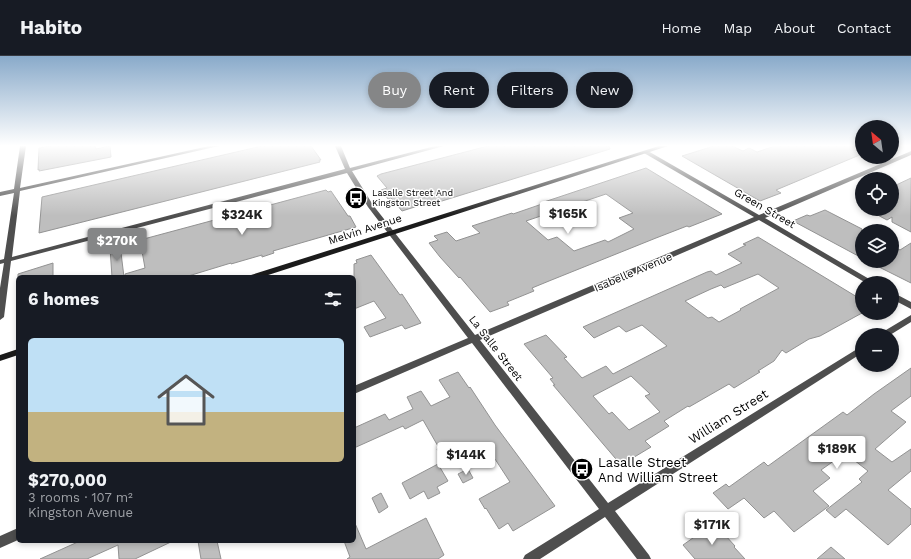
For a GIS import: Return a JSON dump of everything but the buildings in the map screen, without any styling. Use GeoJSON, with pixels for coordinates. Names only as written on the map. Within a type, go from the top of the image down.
{"type":"FeatureCollection","features":[{"type":"Feature","properties":{"kind":"street"},"geometry":{"type":"LineString","coordinates":[[0,317],[20,169]]}},
{"type":"Feature","properties":{"kind":"street"},"geometry":{"type":"LineString","coordinates":[[0,194],[112,169]]}},
{"type":"Feature","properties":{"kind":"street","name":"Melvin Avenue"},"geometry":{"type":"LineString","coordinates":[[260,275],[592,169]]}},
{"type":"Feature","properties":{"kind":"street","name":"Green Street"},"geometry":{"type":"LineString","coordinates":[[676,169],[860,276]]}},
{"type":"Feature","properties":{"kind":"street","name":"Isabelle Avenue"},"geometry":{"type":"LineString","coordinates":[[356,389],[873,169]]}},
{"type":"Feature","properties":{"kind":"street"},"geometry":{"type":"LineString","coordinates":[[0,262],[348,170]]}},
{"type":"Feature","properties":{"kind":"street","name":"La Salle Street"},"geometry":{"type":"LineString","coordinates":[[348,170],[370,206],[391,234],[645,559]]}},
{"type":"Feature","properties":{"kind":"street"},"geometry":{"type":"LineString","coordinates":[[899,299],[911,306]]}},
{"type":"Feature","properties":{"kind":"street"},"geometry":{"type":"LineString","coordinates":[[895,328],[911,318]]}},
{"type":"Feature","properties":{"kind":"street"},"geometry":{"type":"LineString","coordinates":[[0,358],[16,353]]}},
{"type":"Feature","properties":{"kind":"street","name":"William Street"},"geometry":{"type":"LineString","coordinates":[[528,559],[855,353]]}},
{"type":"Feature","properties":{"kind":"street"},"geometry":{"type":"LineString","coordinates":[[0,542],[16,535]]}},
{"type":"Feature","properties":{"kind":"place","name":"Lasalle Street And Kingston Street"},"geometry":{"type":"Point","coordinates":[356,198]}},
{"type":"Feature","properties":{"kind":"place","name":"Lasalle Street And William Street"},"geometry":{"type":"Point","coordinates":[582,469]}}]}
